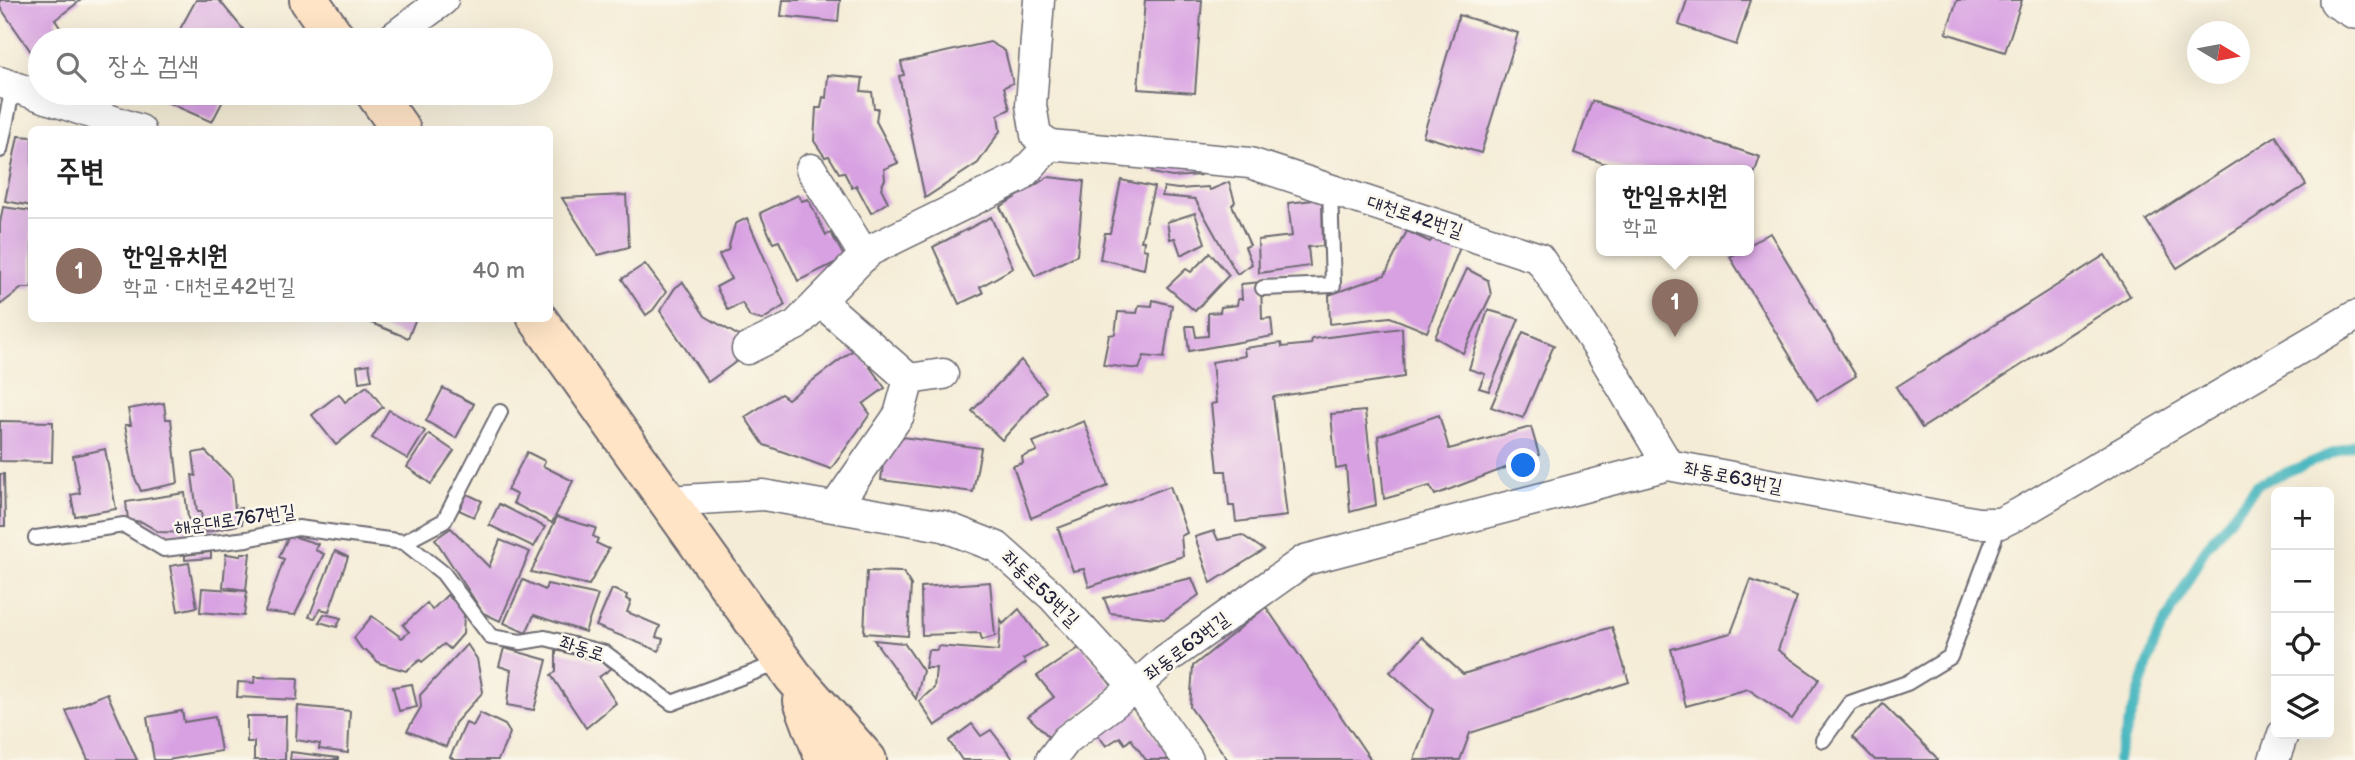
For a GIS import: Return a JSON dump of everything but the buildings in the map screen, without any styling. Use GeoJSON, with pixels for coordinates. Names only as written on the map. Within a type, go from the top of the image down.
{"type":"FeatureCollection","features":[{"type":"Feature","properties":{"kind":"main road"},"geometry":{"type":"LineString","coordinates":[[309,0],[329,28]]}},
{"type":"Feature","properties":{"kind":"main road"},"geometry":{"type":"LineString","coordinates":[[383,105],[398,126]]}},
{"type":"Feature","properties":{"kind":"main road"},"geometry":{"type":"LineString","coordinates":[[540,322],[788,669],[867,760]]}},
{"type":"Feature","properties":{"kind":"main road"},"geometry":{"type":"LineString","coordinates":[[788,669],[825,760]]}},
{"type":"Feature","properties":{"kind":"street"},"geometry":{"type":"LineString","coordinates":[[406,28],[443,0]]}},
{"type":"Feature","properties":{"kind":"street"},"geometry":{"type":"LineString","coordinates":[[747,349],[796,325],[869,251],[1020,177],[1050,145],[1035,135],[1031,105],[1039,0]]}},
{"type":"Feature","properties":{"kind":"street"},"geometry":{"type":"LineString","coordinates":[[2338,0],[2355,10]]}},
{"type":"Feature","properties":{"kind":"street"},"geometry":{"type":"LineString","coordinates":[[7,84],[28,91]]}},
{"type":"Feature","properties":{"kind":"street"},"geometry":{"type":"LineString","coordinates":[[68,105],[128,126]]}},
{"type":"Feature","properties":{"kind":"street","name":"대천로42번길"},"geometry":{"type":"LineString","coordinates":[[1050,145],[1250,163],[1539,258],[1603,355],[1668,466]]}},
{"type":"Feature","properties":{"kind":"street"},"geometry":{"type":"LineString","coordinates":[[811,169],[865,256]]}},
{"type":"Feature","properties":{"kind":"street"},"geometry":{"type":"LineString","coordinates":[[820,301],[909,379],[943,374]]}},
{"type":"Feature","properties":{"kind":"street"},"geometry":{"type":"LineString","coordinates":[[2000,523],[2355,316]]}},
{"type":"Feature","properties":{"kind":"street"},"geometry":{"type":"LineString","coordinates":[[835,508],[900,415],[909,379]]}},
{"type":"Feature","properties":{"kind":"street","name":"좌동로63번길"},"geometry":{"type":"LineString","coordinates":[[1051,760],[1066,740],[1135,687],[1165,660],[1305,560],[1668,466],[1978,523],[2000,523]]}},
{"type":"Feature","properties":{"kind":"street","name":"좌동로53번길"},"geometry":{"type":"LineString","coordinates":[[668,501],[763,495],[943,526],[997,547],[1052,596],[1135,687],[1188,760]]}},
{"type":"Feature","properties":{"kind":"street"},"geometry":{"type":"LineString","coordinates":[[2274,760],[2281,739]]}},
{"type":"Feature","properties":{"kind":"lane"},"geometry":{"type":"LineString","coordinates":[[0,150],[7,84]]}},
{"type":"Feature","properties":{"kind":"lane"},"geometry":{"type":"LineString","coordinates":[[1263,288],[1333,285],[1330,188]]}},
{"type":"Feature","properties":{"kind":"lane"},"geometry":{"type":"LineString","coordinates":[[404,542],[444,522],[500,412]]}},
{"type":"Feature","properties":{"kind":"lane"},"geometry":{"type":"LineString","coordinates":[[1824,740],[1850,703],[1907,683],[1950,657],[2000,523]]}},
{"type":"Feature","properties":{"kind":"lane","name":"해운대로767번길"},"geometry":{"type":"LineString","coordinates":[[36,538],[124,525],[164,549],[247,539],[298,527],[404,542]]}},
{"type":"Feature","properties":{"kind":"lane","name":"좌동로"},"geometry":{"type":"LineString","coordinates":[[404,542],[443,573],[491,637],[521,642],[545,638],[605,653],[672,703],[788,669]]}},
{"type":"Feature","properties":{"kind":"waterway"},"geometry":{"type":"LineString","coordinates":[[2117,760],[2156,639],[2205,549],[2258,484],[2355,444]]}},
{"type":"Feature","properties":{"kind":"place","name":"한일유치원"},"geometry":{"type":"Point","coordinates":[1675,337]}}]}
